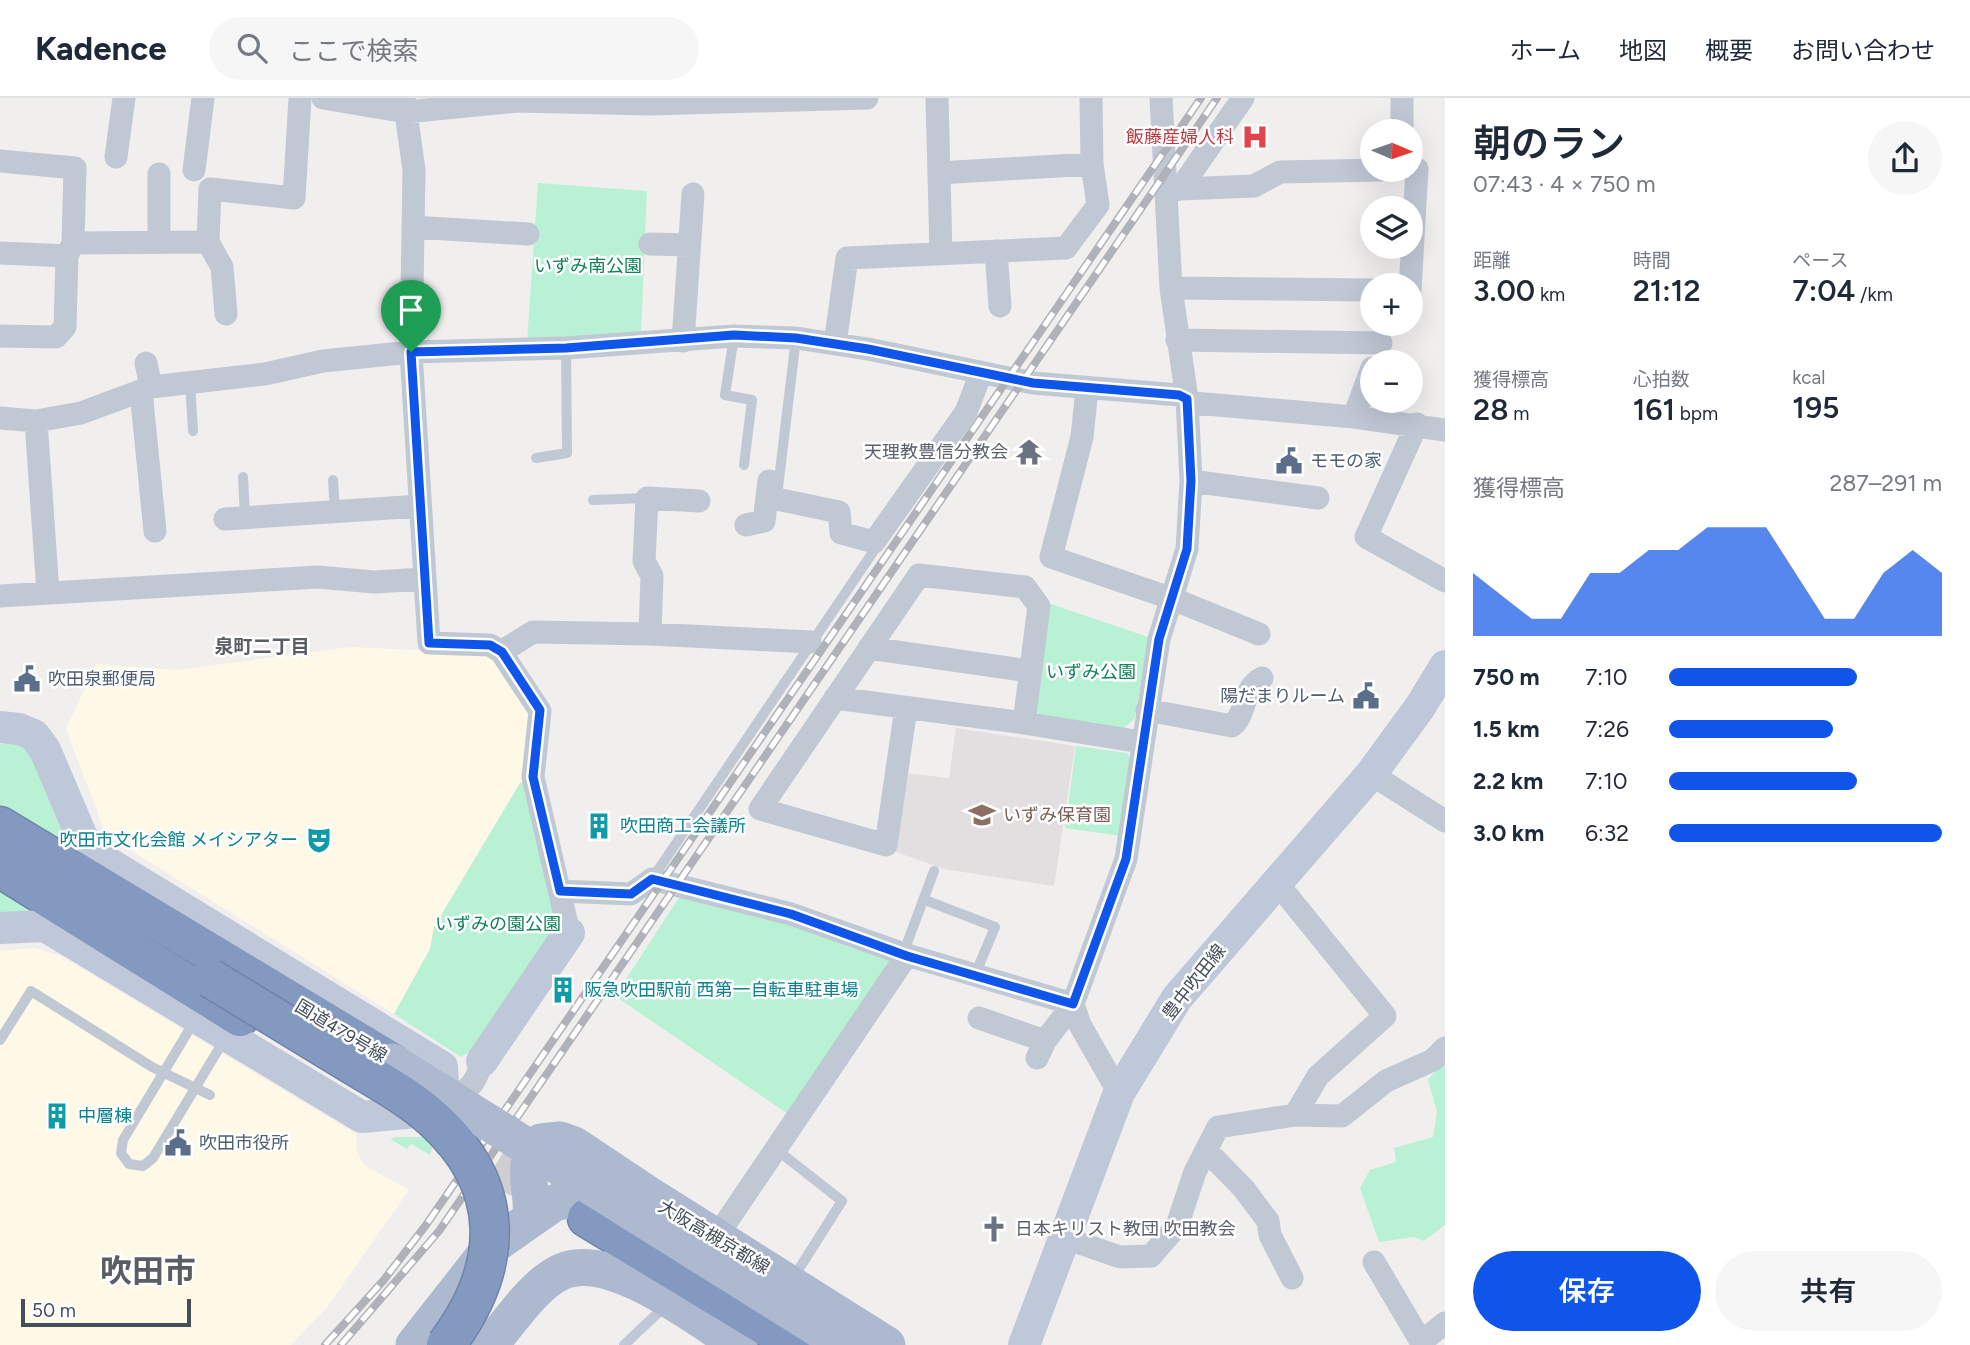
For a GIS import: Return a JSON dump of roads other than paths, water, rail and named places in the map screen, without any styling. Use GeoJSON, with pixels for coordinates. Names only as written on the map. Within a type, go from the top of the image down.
{"type":"FeatureCollection","features":[{"type":"Feature","properties":{"kind":"highway","name":"国道479号線"},"geometry":{"type":"LineString","coordinates":[[3,840],[216,969],[402,1095],[448,1133],[474,1167],[483,1188],[490,1220],[487,1264],[471,1308],[446,1345]]}},
{"type":"Feature","properties":{"kind":"highway"},"geometry":{"type":"LineString","coordinates":[[3,840],[220,1006],[384,1101]]}},
{"type":"Feature","properties":{"kind":"highway","name":"国道479号線"},"geometry":{"type":"LineString","coordinates":[[216,969],[392,1062],[459,1123],[484,1154],[500,1184],[508,1229],[504,1268],[483,1316],[463,1345]]}},
{"type":"Feature","properties":{"kind":"highway"},"geometry":{"type":"LineString","coordinates":[[587,1218],[797,1345]]}},
{"type":"Feature","properties":{"kind":"main road"},"geometry":{"type":"LineString","coordinates":[[392,1062],[841,1343]]}},
{"type":"Feature","properties":{"kind":"main road"},"geometry":{"type":"LineString","coordinates":[[531,1217],[533,1197],[528,1173],[530,1155],[541,1142],[560,1140],[574,1145],[657,1200]]}},
{"type":"Feature","properties":{"kind":"main road","name":"大阪高槻京都線"},"geometry":{"type":"LineString","coordinates":[[415,1345],[491,1247],[554,1203],[591,1195],[657,1200],[887,1345]]}},
{"type":"Feature","properties":{"kind":"main road"},"geometry":{"type":"LineString","coordinates":[[490,1345],[542,1286],[561,1272],[598,1267],[647,1287],[739,1345]]}},
{"type":"Feature","properties":{"kind":"street"},"geometry":{"type":"LineString","coordinates":[[116,157],[124,98]]}},
{"type":"Feature","properties":{"kind":"street"},"geometry":{"type":"LineString","coordinates":[[194,170],[202,98]]}},
{"type":"Feature","properties":{"kind":"street"},"geometry":{"type":"LineString","coordinates":[[226,314],[222,267],[208,242],[210,189],[294,198],[300,98]]}},
{"type":"Feature","properties":{"kind":"street"},"geometry":{"type":"LineString","coordinates":[[323,98],[405,105],[518,100],[867,98]]}},
{"type":"Feature","properties":{"kind":"street"},"geometry":{"type":"LineString","coordinates":[[937,98],[941,254]]}},
{"type":"Feature","properties":{"kind":"street"},"geometry":{"type":"LineString","coordinates":[[835,344],[847,258],[1066,248],[1098,205],[1092,164],[1091,98]]}},
{"type":"Feature","properties":{"kind":"street"},"geometry":{"type":"LineString","coordinates":[[979,1018],[1041,1049],[1073,1004],[1126,859],[1141,743],[1159,639],[1187,549],[1191,481],[1187,399],[1171,288],[1173,190],[1161,98]]}},
{"type":"Feature","properties":{"kind":"street"},"geometry":{"type":"LineString","coordinates":[[1173,190],[1243,98]]}},
{"type":"Feature","properties":{"kind":"street"},"geometry":{"type":"LineString","coordinates":[[1402,98],[1402,119]]}},
{"type":"Feature","properties":{"kind":"street"},"geometry":{"type":"LineString","coordinates":[[0,928],[45,926],[362,1117],[417,1112],[466,1093],[478,1074],[482,1061],[569,933],[533,777],[540,710],[502,652],[490,645],[429,643],[411,352],[414,170],[405,105]]}},
{"type":"Feature","properties":{"kind":"street"},"geometry":{"type":"LineString","coordinates":[[0,161],[75,168],[65,327],[56,337],[0,335]]}},
{"type":"Feature","properties":{"kind":"street"},"geometry":{"type":"LineString","coordinates":[[939,173],[1092,164]]}},
{"type":"Feature","properties":{"kind":"street"},"geometry":{"type":"LineString","coordinates":[[1173,190],[1254,186],[1280,172],[1360,170]]}},
{"type":"Feature","properties":{"kind":"street"},"geometry":{"type":"LineString","coordinates":[[159,174],[159,242]]}},
{"type":"Feature","properties":{"kind":"street"},"geometry":{"type":"LineString","coordinates":[[1411,273],[1416,182]]}},
{"type":"Feature","properties":{"kind":"street"},"geometry":{"type":"LineString","coordinates":[[683,341],[692,194]]}},
{"type":"Feature","properties":{"kind":"street"},"geometry":{"type":"LineString","coordinates":[[413,227],[528,234]]}},
{"type":"Feature","properties":{"kind":"street"},"geometry":{"type":"LineString","coordinates":[[0,253],[159,242],[208,242]]}},
{"type":"Feature","properties":{"kind":"street"},"geometry":{"type":"LineString","coordinates":[[650,244],[689,245]]}},
{"type":"Feature","properties":{"kind":"street"},"geometry":{"type":"LineString","coordinates":[[996,251],[1000,306]]}},
{"type":"Feature","properties":{"kind":"street"},"geometry":{"type":"LineString","coordinates":[[1171,288],[1360,290]]}},
{"type":"Feature","properties":{"kind":"street"},"geometry":{"type":"LineString","coordinates":[[0,418],[36,421],[81,412],[146,389],[265,374],[323,361],[411,352],[566,348],[734,335],[796,338],[981,373],[1087,389],[1179,395],[1194,403],[1354,417],[1445,430]]}},
{"type":"Feature","properties":{"kind":"street"},"geometry":{"type":"LineString","coordinates":[[1177,340],[1381,343]]}},
{"type":"Feature","properties":{"kind":"street"},"geometry":{"type":"LineString","coordinates":[[146,363],[155,531]]}},
{"type":"Feature","properties":{"kind":"street"},"geometry":{"type":"LineString","coordinates":[[746,525],[764,521],[771,492],[839,512],[841,533],[874,542],[966,412],[981,373]]}},
{"type":"Feature","properties":{"kind":"street"},"geometry":{"type":"LineString","coordinates":[[1087,389],[1082,437],[1051,557],[1173,598],[1258,634]]}},
{"type":"Feature","properties":{"kind":"street"},"geometry":{"type":"LineString","coordinates":[[1354,417],[1360,401]]}},
{"type":"Feature","properties":{"kind":"street"},"geometry":{"type":"LineString","coordinates":[[36,421],[48,593]]}},
{"type":"Feature","properties":{"kind":"street"},"geometry":{"type":"LineString","coordinates":[[1417,424],[1366,537],[1445,581]]}},
{"type":"Feature","properties":{"kind":"street"},"geometry":{"type":"LineString","coordinates":[[1191,481],[1318,498]]}},
{"type":"Feature","properties":{"kind":"street"},"geometry":{"type":"LineString","coordinates":[[650,634],[652,576],[644,561],[647,498],[699,500]]}},
{"type":"Feature","properties":{"kind":"street"},"geometry":{"type":"LineString","coordinates":[[235,518],[420,506]]}},
{"type":"Feature","properties":{"kind":"street"},"geometry":{"type":"LineString","coordinates":[[906,708],[886,845],[760,809],[919,575],[1026,586],[1039,606],[1024,723]]}},
{"type":"Feature","properties":{"kind":"street"},"geometry":{"type":"LineString","coordinates":[[0,596],[318,577],[374,582],[424,579]]}},
{"type":"Feature","properties":{"kind":"street"},"geometry":{"type":"LineString","coordinates":[[502,652],[533,632],[650,634],[810,642]]}},
{"type":"Feature","properties":{"kind":"street"},"geometry":{"type":"LineString","coordinates":[[869,648],[1030,671]]}},
{"type":"Feature","properties":{"kind":"street","name":"豊中吹田線"},"geometry":{"type":"LineString","coordinates":[[1024,1345],[1119,1093],[1177,998],[1371,774],[1420,707],[1445,666]]}},
{"type":"Feature","properties":{"kind":"street"},"geometry":{"type":"LineString","coordinates":[[1147,710],[1232,726],[1237,722],[1251,686],[1262,678]]}},
{"type":"Feature","properties":{"kind":"street"},"geometry":{"type":"LineString","coordinates":[[835,698],[1024,723],[1141,743]]}},
{"type":"Feature","properties":{"kind":"street"},"geometry":{"type":"LineString","coordinates":[[1,728],[34,735],[45,750],[82,837],[95,855],[442,1067],[457,1070],[482,1061]]}},
{"type":"Feature","properties":{"kind":"street"},"geometry":{"type":"LineString","coordinates":[[1371,774],[1445,821]]}},
{"type":"Feature","properties":{"kind":"street"},"geometry":{"type":"LineString","coordinates":[[560,891],[631,894],[652,879],[791,914],[907,956],[1073,1004]]}},
{"type":"Feature","properties":{"kind":"street"},"geometry":{"type":"LineString","coordinates":[[1277,883],[1385,1016],[1318,1076],[1295,1115]]}},
{"type":"Feature","properties":{"kind":"street"},"geometry":{"type":"LineString","coordinates":[[717,1236],[778,1150],[907,956]]}},
{"type":"Feature","properties":{"kind":"street"},"geometry":{"type":"LineString","coordinates":[[1073,1004],[1080,1024],[1119,1093]]}},
{"type":"Feature","properties":{"kind":"street"},"geometry":{"type":"LineString","coordinates":[[1065,1238],[1120,1257],[1151,1256],[1177,1226],[1195,1172],[1218,1127],[1295,1115],[1342,1116],[1386,1081],[1433,1060],[1445,1048]]}},
{"type":"Feature","properties":{"kind":"street"},"geometry":{"type":"LineString","coordinates":[[435,1104],[443,1084],[442,1067]]}},
{"type":"Feature","properties":{"kind":"street"},"geometry":{"type":"LineString","coordinates":[[1206,1150],[1244,1189],[1268,1221],[1270,1235],[1292,1278]]}},
{"type":"Feature","properties":{"kind":"street"},"geometry":{"type":"LineString","coordinates":[[1374,1262],[1422,1343],[1445,1323]]}},
{"type":"Feature","properties":{"kind":"lane"},"geometry":{"type":"LineString","coordinates":[[734,335],[725,395],[752,400],[744,465]]}},
{"type":"Feature","properties":{"kind":"lane"},"geometry":{"type":"LineString","coordinates":[[771,492],[796,338]]}},
{"type":"Feature","properties":{"kind":"lane"},"geometry":{"type":"LineString","coordinates":[[536,458],[567,453],[566,348]]}},
{"type":"Feature","properties":{"kind":"lane"},"geometry":{"type":"LineString","coordinates":[[190,383],[193,431]]}},
{"type":"Feature","properties":{"kind":"lane"},"geometry":{"type":"LineString","coordinates":[[235,518],[243,477]]}},
{"type":"Feature","properties":{"kind":"lane"},"geometry":{"type":"LineString","coordinates":[[332,480],[335,511]]}},
{"type":"Feature","properties":{"kind":"lane"},"geometry":{"type":"LineString","coordinates":[[593,500],[647,498]]}},
{"type":"Feature","properties":{"kind":"lane"},"geometry":{"type":"LineString","coordinates":[[652,879],[873,552],[874,542]]}},
{"type":"Feature","properties":{"kind":"lane"},"geometry":{"type":"LineString","coordinates":[[907,956],[906,946],[934,871]]}},
{"type":"Feature","properties":{"kind":"lane"},"geometry":{"type":"LineString","coordinates":[[925,900],[995,927],[975,975]]}},
{"type":"Feature","properties":{"kind":"lane"},"geometry":{"type":"LineString","coordinates":[[0,1040],[31,991],[165,1072],[210,1095]]}},
{"type":"Feature","properties":{"kind":"lane"},"geometry":{"type":"LineString","coordinates":[[197,1017],[124,1140],[121,1153],[129,1164],[143,1166],[153,1158],[227,1035]]}},
{"type":"Feature","properties":{"kind":"lane"},"geometry":{"type":"LineString","coordinates":[[778,1150],[842,1201],[791,1283]]}},
{"type":"Feature","properties":{"kind":"lane"},"geometry":{"type":"LineString","coordinates":[[624,1345],[634,1332],[660,1311]]}},
{"type":"Feature","properties":{"kind":"tunnel"},"geometry":{"type":"LineString","coordinates":[[446,1137],[555,1199]]}},
{"type":"Feature","properties":{"kind":"railway"},"geometry":{"type":"LineString","coordinates":[[325,1345],[383,1281],[426,1225],[1201,98]]}},
{"type":"Feature","properties":{"kind":"railway"},"geometry":{"type":"LineString","coordinates":[[341,1345],[439,1231],[1217,98]]}},
{"type":"Feature","properties":{"kind":"place","name":"飯藤産婦人科"},"geometry":{"type":"Point","coordinates":[1255,137]}},
{"type":"Feature","properties":{"kind":"place","name":"天理教豊信分教会"},"geometry":{"type":"Point","coordinates":[1029,452]}},
{"type":"Feature","properties":{"kind":"place","name":"モモの家"},"geometry":{"type":"Point","coordinates":[1289,461]}},
{"type":"Feature","properties":{"kind":"place","name":"吹田泉郵便局"},"geometry":{"type":"Point","coordinates":[27,679]}},
{"type":"Feature","properties":{"kind":"place","name":"陽だまりルーム"},"geometry":{"type":"Point","coordinates":[1366,696]}},
{"type":"Feature","properties":{"kind":"place","name":"いずみ保育園"},"geometry":{"type":"Point","coordinates":[982,815]}},
{"type":"Feature","properties":{"kind":"place","name":"吹田商工会議所"},"geometry":{"type":"Point","coordinates":[599,826]}},
{"type":"Feature","properties":{"kind":"place","name":"吹田市文化会館 メイシアター"},"geometry":{"type":"Point","coordinates":[319,840]}},
{"type":"Feature","properties":{"kind":"place","name":"阪急吹田駅前 西第一自転車駐車場"},"geometry":{"type":"Point","coordinates":[563,990]}},
{"type":"Feature","properties":{"kind":"place","name":"中層棟"},"geometry":{"type":"Point","coordinates":[57,1116]}},
{"type":"Feature","properties":{"kind":"place","name":"吹田市役所"},"geometry":{"type":"Point","coordinates":[178,1143]}},
{"type":"Feature","properties":{"kind":"place","name":"日本キリスト教団 吹田教会"},"geometry":{"type":"Point","coordinates":[994,1229]}},
{"type":"Feature","properties":{"kind":"district","name":"泉町二丁目"},"geometry":{"type":"Point","coordinates":[262,646]}},
{"type":"Feature","properties":{"kind":"district","name":"吹田市"},"geometry":{"type":"Point","coordinates":[148,1271]}},
{"type":"Feature","properties":{"kind":"park label","name":"いずみ南公園"},"geometry":{"type":"Point","coordinates":[588,266]}},
{"type":"Feature","properties":{"kind":"park label","name":"いずみ公園"},"geometry":{"type":"Point","coordinates":[1091,672]}},
{"type":"Feature","properties":{"kind":"park label","name":"いずみの園公園"},"geometry":{"type":"Point","coordinates":[498,924]}}]}
